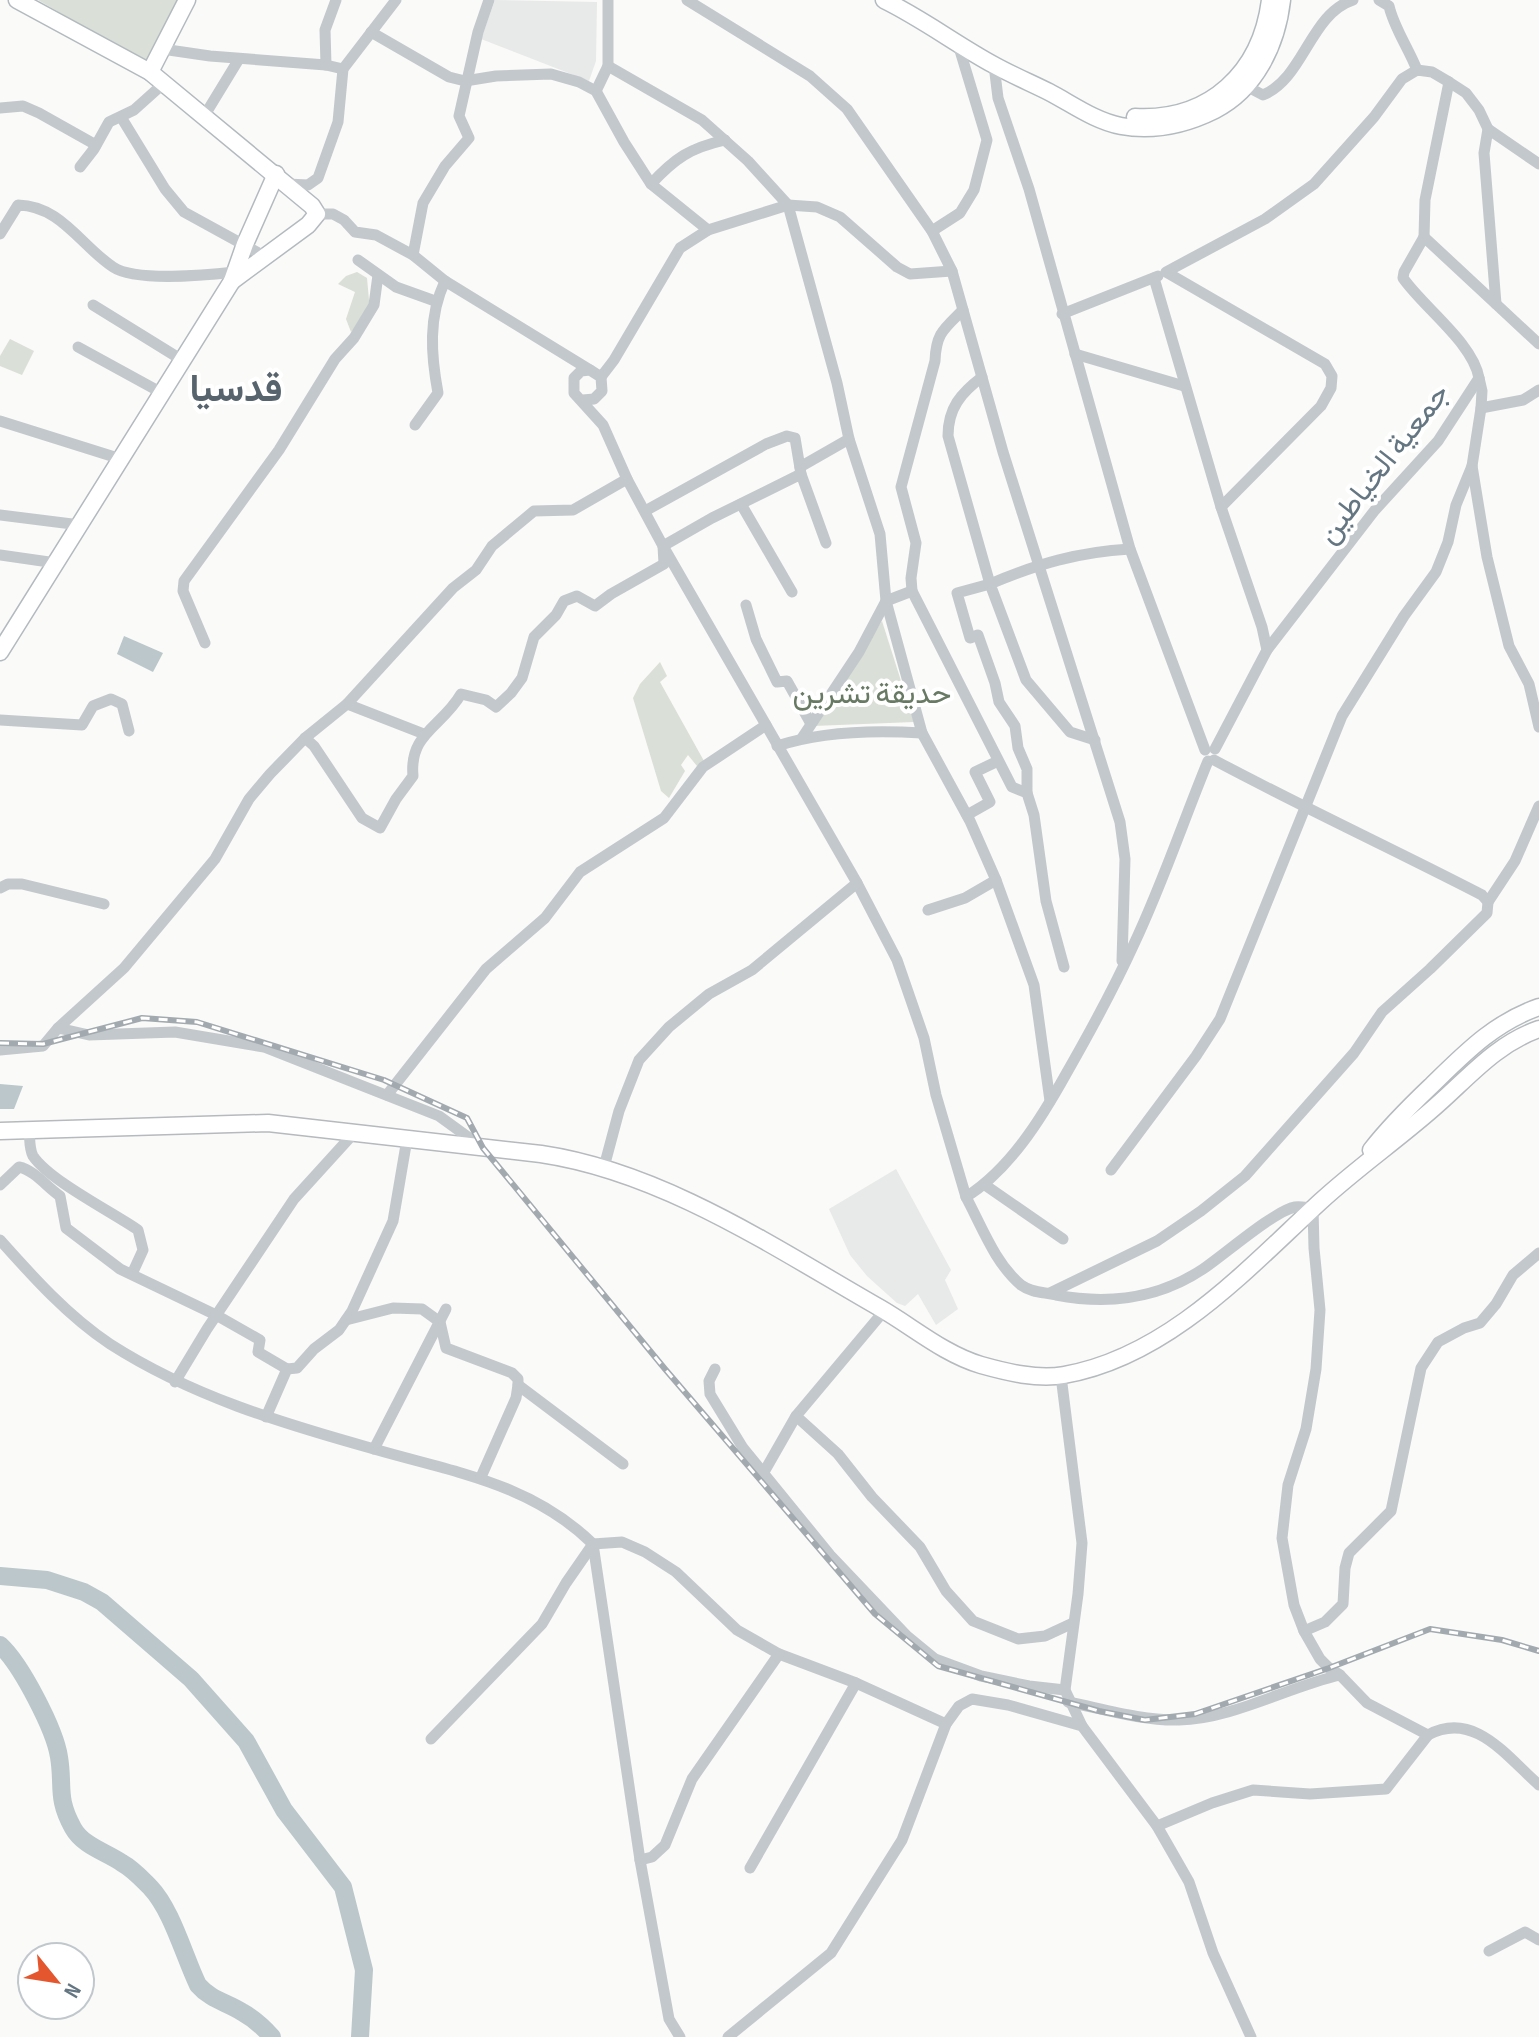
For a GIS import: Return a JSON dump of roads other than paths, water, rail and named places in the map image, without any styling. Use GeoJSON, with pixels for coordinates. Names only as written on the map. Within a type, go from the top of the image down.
{"type":"FeatureCollection","features":[{"type":"Feature","properties":{"kind":"main road"},"geometry":{"type":"LineString","coordinates":[[17,0],[156,78],[312,206],[317,214],[308,225],[233,277]]}},
{"type":"Feature","properties":{"kind":"main road"},"geometry":{"type":"LineString","coordinates":[[156,78],[162,49],[187,0]]}},
{"type":"Feature","properties":{"kind":"main road"},"geometry":{"type":"LineString","coordinates":[[884,0],[933,26],[994,65],[1095,117],[1119,125],[1158,127],[1172,127],[1201,117],[1229,103],[1246,86],[1272,45],[1282,0]]}},
{"type":"Feature","properties":{"kind":"main road"},"geometry":{"type":"LineString","coordinates":[[1049,92],[1123,116],[1171,114],[1196,106],[1220,93],[1251,63],[1262,40],[1270,0]]}},
{"type":"Feature","properties":{"kind":"main road"},"geometry":{"type":"LineString","coordinates":[[0,652],[233,277],[245,244],[281,179]]}},
{"type":"Feature","properties":{"kind":"main road"},"geometry":{"type":"LineString","coordinates":[[1355,1170],[1400,1117],[1471,1047],[1506,1021],[1539,1007]]}},
{"type":"Feature","properties":{"kind":"main road"},"geometry":{"type":"LineString","coordinates":[[0,1131],[268,1123],[562,1157],[604,1167],[649,1183],[743,1231],[977,1364],[1008,1372],[1061,1376],[1122,1358],[1175,1327],[1205,1305],[1355,1170],[1427,1114],[1495,1052],[1539,1029]]}},
{"type":"Feature","properties":{"kind":"street"},"geometry":{"type":"LineString","coordinates":[[326,65],[325,30],[336,0]]}},
{"type":"Feature","properties":{"kind":"street"},"geometry":{"type":"LineString","coordinates":[[281,179],[308,185],[318,178],[338,122],[343,69],[396,0]]}},
{"type":"Feature","properties":{"kind":"street"},"geometry":{"type":"LineString","coordinates":[[413,255],[423,203],[445,166],[469,138],[459,116],[465,81],[489,0]]}},
{"type":"Feature","properties":{"kind":"street"},"geometry":{"type":"LineString","coordinates":[[596,91],[608,66],[608,0]]}},
{"type":"Feature","properties":{"kind":"street"},"geometry":{"type":"LineString","coordinates":[[687,0],[810,76],[847,109],[932,231],[952,271],[1120,822],[1123,847],[1122,966]]}},
{"type":"Feature","properties":{"kind":"street"},"geometry":{"type":"LineString","coordinates":[[1246,86],[1263,95],[1271,91],[1283,80],[1328,19],[1346,2],[1353,0]]}},
{"type":"Feature","properties":{"kind":"street"},"geometry":{"type":"LineString","coordinates":[[1379,0],[1389,6],[1392,19],[1417,70]]}},
{"type":"Feature","properties":{"kind":"street"},"geometry":{"type":"LineString","coordinates":[[371,32],[449,77],[465,81],[496,76],[551,74],[579,82],[596,91],[651,184],[708,230]]}},
{"type":"Feature","properties":{"kind":"street"},"geometry":{"type":"LineString","coordinates":[[932,231],[960,213],[974,190],[987,140],[958,43]]}},
{"type":"Feature","properties":{"kind":"street"},"geometry":{"type":"LineString","coordinates":[[162,49],[343,69]]}},
{"type":"Feature","properties":{"kind":"street"},"geometry":{"type":"LineString","coordinates":[[203,118],[239,59]]}},
{"type":"Feature","properties":{"kind":"street"},"geometry":{"type":"LineString","coordinates":[[994,65],[998,98],[1029,189],[1130,549],[1210,755],[1304,808],[1360,832],[1482,895],[1488,902]]}},
{"type":"Feature","properties":{"kind":"street"},"geometry":{"type":"LineString","coordinates":[[608,66],[689,112],[725,140],[788,205],[837,383],[849,439],[880,534],[886,601],[922,733],[967,815],[996,880],[1034,985],[1050,1102]]}},
{"type":"Feature","properties":{"kind":"street"},"geometry":{"type":"LineString","coordinates":[[1062,314],[1154,278],[1265,219],[1314,184],[1374,117],[1402,79],[1417,70],[1432,72],[1466,93],[1488,129],[1539,164]]}},
{"type":"Feature","properties":{"kind":"street"},"geometry":{"type":"LineString","coordinates":[[80,167],[109,122],[134,110],[156,78]]}},
{"type":"Feature","properties":{"kind":"street"},"geometry":{"type":"LineString","coordinates":[[1449,82],[1425,200],[1424,237],[1539,344]]}},
{"type":"Feature","properties":{"kind":"street"},"geometry":{"type":"LineString","coordinates":[[0,108],[23,106],[31,109],[96,145]]}},
{"type":"Feature","properties":{"kind":"street"},"geometry":{"type":"LineString","coordinates":[[121,117],[165,189],[184,212],[266,257]]}},
{"type":"Feature","properties":{"kind":"street"},"geometry":{"type":"LineString","coordinates":[[1488,129],[1484,153],[1496,304]]}},
{"type":"Feature","properties":{"kind":"street"},"geometry":{"type":"LineString","coordinates":[[651,184],[672,161],[698,146],[725,140]]}},
{"type":"Feature","properties":{"kind":"street"},"geometry":{"type":"LineString","coordinates":[[0,234],[18,205],[35,206],[56,216],[116,269],[183,277],[233,277]]}},
{"type":"Feature","properties":{"kind":"street"},"geometry":{"type":"LineString","coordinates":[[572,382],[577,374],[596,374],[614,360],[680,248],[708,230],[788,205],[817,207],[840,217],[897,267],[910,274],[952,271]]}},
{"type":"Feature","properties":{"kind":"street"},"geometry":{"type":"LineString","coordinates":[[317,214],[333,214],[355,232],[376,235],[413,255],[445,281],[596,374],[602,391],[603,425]]}},
{"type":"Feature","properties":{"kind":"street","name":"جمعية الخياطين"},"geometry":{"type":"LineString","coordinates":[[966,1197],[985,1185],[1025,1138],[1050,1102],[1092,1029],[1134,944],[1210,755],[1267,650],[1375,510],[1438,441],[1479,378],[1477,368],[1459,343],[1403,278],[1424,237]]}},
{"type":"Feature","properties":{"kind":"street"},"geometry":{"type":"LineString","coordinates":[[358,260],[396,287],[435,301]]}},
{"type":"Feature","properties":{"kind":"street"},"geometry":{"type":"LineString","coordinates":[[1166,272],[1325,364],[1332,376],[1331,388],[1321,406],[1221,507]]}},
{"type":"Feature","properties":{"kind":"street"},"geometry":{"type":"LineString","coordinates":[[205,643],[183,591],[184,581],[279,450],[335,359],[354,338],[374,305],[378,275]]}},
{"type":"Feature","properties":{"kind":"street"},"geometry":{"type":"LineString","coordinates":[[1154,278],[1184,386],[1267,650]]}},
{"type":"Feature","properties":{"kind":"street"},"geometry":{"type":"LineString","coordinates":[[415,425],[438,393],[431,357],[435,301],[445,281]]}},
{"type":"Feature","properties":{"kind":"street"},"geometry":{"type":"LineString","coordinates":[[93,305],[182,360]]}},
{"type":"Feature","properties":{"kind":"street"},"geometry":{"type":"LineString","coordinates":[[963,310],[940,333],[936,344],[935,361],[901,487],[916,543],[912,591],[1012,787],[1027,793]]}},
{"type":"Feature","properties":{"kind":"street"},"geometry":{"type":"LineString","coordinates":[[78,347],[162,393]]}},
{"type":"Feature","properties":{"kind":"street"},"geometry":{"type":"LineString","coordinates":[[559,352],[574,393],[603,425],[627,479],[663,546],[857,883],[897,960],[924,1038],[936,1095],[966,1197],[1008,1273],[1025,1288],[1089,1301],[1121,1300],[1178,1284],[1280,1214],[1296,1207],[1313,1208],[1320,1310],[1316,1369],[1306,1429],[1288,1485],[1282,1538],[1294,1605],[1320,1659],[1367,1703],[1428,1735]]}},
{"type":"Feature","properties":{"kind":"street"},"geometry":{"type":"LineString","coordinates":[[1075,354],[1184,386]]}},
{"type":"Feature","properties":{"kind":"street"},"geometry":{"type":"LineString","coordinates":[[982,377],[960,394],[948,420],[948,436],[990,584],[1026,680],[1070,732],[1095,740]]}},
{"type":"Feature","properties":{"kind":"street"},"geometry":{"type":"LineString","coordinates":[[1111,1170],[1220,1019],[1342,716],[1404,616],[1436,572],[1448,542],[1456,505],[1472,466],[1481,408],[1479,378]]}},
{"type":"Feature","properties":{"kind":"street"},"geometry":{"type":"LineString","coordinates":[[1481,408],[1523,400],[1539,390]]}},
{"type":"Feature","properties":{"kind":"street"},"geometry":{"type":"LineString","coordinates":[[583,400],[594,399],[602,391]]}},
{"type":"Feature","properties":{"kind":"street"},"geometry":{"type":"LineString","coordinates":[[0,421],[121,459]]}},
{"type":"Feature","properties":{"kind":"street"},"geometry":{"type":"LineString","coordinates":[[645,511],[766,444],[787,436],[795,438],[800,471],[826,543]]}},
{"type":"Feature","properties":{"kind":"street"},"geometry":{"type":"LineString","coordinates":[[663,546],[800,471],[849,439]]}},
{"type":"Feature","properties":{"kind":"street"},"geometry":{"type":"LineString","coordinates":[[1472,466],[1487,557],[1509,646],[1529,684],[1539,727]]}},
{"type":"Feature","properties":{"kind":"street"},"geometry":{"type":"LineString","coordinates":[[0,1050],[43,1046],[58,1028],[124,968],[215,859],[249,799],[305,738],[347,704],[453,588],[476,570],[492,546],[534,511],[573,510],[627,479]]}},
{"type":"Feature","properties":{"kind":"street"},"geometry":{"type":"LineString","coordinates":[[741,504],[792,592]]}},
{"type":"Feature","properties":{"kind":"street"},"geometry":{"type":"LineString","coordinates":[[0,515],[80,525]]}},
{"type":"Feature","properties":{"kind":"street"},"geometry":{"type":"LineString","coordinates":[[305,738],[314,746],[362,818],[380,828],[413,776],[411,757],[424,734],[451,710],[461,694],[486,700],[496,707],[522,678],[534,637],[556,615],[564,601],[577,596],[595,606],[664,564],[663,546]]}},
{"type":"Feature","properties":{"kind":"street"},"geometry":{"type":"LineString","coordinates":[[1064,967],[1046,901],[1034,815],[1027,793],[1027,769],[1018,748],[1015,726],[999,702],[978,635],[970,638],[957,593],[990,584],[1039,564],[1090,551],[1130,549]]}},
{"type":"Feature","properties":{"kind":"street"},"geometry":{"type":"LineString","coordinates":[[0,555],[56,563]]}},
{"type":"Feature","properties":{"kind":"street"},"geometry":{"type":"LineString","coordinates":[[802,738],[859,652],[886,601],[912,591]]}},
{"type":"Feature","properties":{"kind":"street"},"geometry":{"type":"LineString","coordinates":[[746,605],[756,639],[777,682],[787,681],[810,722]]}},
{"type":"Feature","properties":{"kind":"street"},"geometry":{"type":"LineString","coordinates":[[0,720],[82,725],[93,706],[111,699],[122,704],[129,731]]}},
{"type":"Feature","properties":{"kind":"street"},"geometry":{"type":"LineString","coordinates":[[347,704],[424,734]]}},
{"type":"Feature","properties":{"kind":"street"},"geometry":{"type":"LineString","coordinates":[[387,1095],[486,969],[545,918],[580,872],[664,818],[703,767],[766,725]]}},
{"type":"Feature","properties":{"kind":"street"},"geometry":{"type":"LineString","coordinates":[[777,746],[802,738],[889,731],[922,733]]}},
{"type":"Feature","properties":{"kind":"street"},"geometry":{"type":"LineString","coordinates":[[967,815],[990,802],[975,772],[998,761]]}},
{"type":"Feature","properties":{"kind":"street"},"geometry":{"type":"LineString","coordinates":[[1049,1293],[1157,1241],[1245,1176],[1354,1053],[1382,1012],[1487,913],[1488,902],[1515,861],[1539,806]]}},
{"type":"Feature","properties":{"kind":"street"},"geometry":{"type":"LineString","coordinates":[[928,910],[965,898],[996,880]]}},
{"type":"Feature","properties":{"kind":"street"},"geometry":{"type":"LineString","coordinates":[[604,1167],[619,1111],[639,1060],[669,1027],[709,994],[752,970],[857,883]]}},
{"type":"Feature","properties":{"kind":"street"},"geometry":{"type":"LineString","coordinates":[[0,888],[8,884],[22,884],[104,904]]}},
{"type":"Feature","properties":{"kind":"street"},"geometry":{"type":"LineString","coordinates":[[58,1028],[89,1035],[175,1032],[264,1047],[439,1116],[483,1148]]}},
{"type":"Feature","properties":{"kind":"street"},"geometry":{"type":"LineString","coordinates":[[29,1130],[33,1155],[49,1171],[85,1198],[138,1230],[143,1250],[132,1274]]}},
{"type":"Feature","properties":{"kind":"street"},"geometry":{"type":"LineString","coordinates":[[175,1382],[294,1199],[354,1133]]}},
{"type":"Feature","properties":{"kind":"street"},"geometry":{"type":"LineString","coordinates":[[0,1185],[19,1167],[28,1169],[60,1196],[66,1228],[120,1269],[216,1315],[260,1340],[258,1352],[287,1369],[297,1368],[346,1320],[393,1221],[407,1139]]}},
{"type":"Feature","properties":{"kind":"street"},"geometry":{"type":"LineString","coordinates":[[985,1185],[1063,1239]]}},
{"type":"Feature","properties":{"kind":"street"},"geometry":{"type":"LineString","coordinates":[[0,1240],[44,1289],[108,1342],[175,1382],[266,1417],[481,1477],[524,1496],[574,1525],[593,1544],[640,1860],[669,2019],[680,2037]]}},
{"type":"Feature","properties":{"kind":"street"},"geometry":{"type":"LineString","coordinates":[[1304,1631],[1325,1622],[1343,1604],[1349,1553],[1391,1511],[1421,1368],[1438,1342],[1480,1323],[1496,1304],[1513,1275],[1536,1259]]}},
{"type":"Feature","properties":{"kind":"street"},"geometry":{"type":"LineString","coordinates":[[346,1320],[393,1308],[422,1309],[440,1322],[446,1348],[512,1373],[518,1379],[516,1398],[481,1477]]}},
{"type":"Feature","properties":{"kind":"street"},"geometry":{"type":"LineString","coordinates":[[374,1449],[446,1309]]}},
{"type":"Feature","properties":{"kind":"street"},"geometry":{"type":"LineString","coordinates":[[764,1472],[796,1416],[884,1311]]}},
{"type":"Feature","properties":{"kind":"street"},"geometry":{"type":"LineString","coordinates":[[266,1417],[287,1369]]}},
{"type":"Feature","properties":{"kind":"street"},"geometry":{"type":"LineString","coordinates":[[715,1369],[709,1381],[710,1394],[743,1448],[830,1555],[896,1626],[935,1659],[981,1676],[1178,1720],[1220,1714],[1307,1683],[1340,1675]]}},
{"type":"Feature","properties":{"kind":"street"},"geometry":{"type":"LineString","coordinates":[[1061,1376],[1082,1543],[1066,1696],[1082,1726],[1157,1826],[1189,1882],[1213,1953],[1251,2037]]}},
{"type":"Feature","properties":{"kind":"street"},"geometry":{"type":"LineString","coordinates":[[518,1385],[623,1464]]}},
{"type":"Feature","properties":{"kind":"street"},"geometry":{"type":"LineString","coordinates":[[796,1416],[838,1454],[872,1497],[920,1547],[946,1591],[973,1621],[1018,1639],[1045,1636],[1073,1623]]}},
{"type":"Feature","properties":{"kind":"street"},"geometry":{"type":"LineString","coordinates":[[593,1544],[622,1542],[645,1552],[676,1572],[737,1630],[779,1654],[856,1683],[946,1724]]}},
{"type":"Feature","properties":{"kind":"street"},"geometry":{"type":"LineString","coordinates":[[431,1739],[542,1624],[593,1544]]}},
{"type":"Feature","properties":{"kind":"street"},"geometry":{"type":"LineString","coordinates":[[640,1860],[652,1857],[665,1845],[692,1779],[779,1654]]}},
{"type":"Feature","properties":{"kind":"street"},"geometry":{"type":"LineString","coordinates":[[750,1868],[856,1683]]}},
{"type":"Feature","properties":{"kind":"street"},"geometry":{"type":"LineString","coordinates":[[728,2037],[831,1953],[902,1840],[946,1724],[959,1706],[972,1699],[1008,1705],[1082,1726]]}},
{"type":"Feature","properties":{"kind":"street"},"geometry":{"type":"LineString","coordinates":[[1157,1826],[1253,1790],[1310,1794],[1386,1789],[1428,1735],[1441,1728],[1461,1726],[1476,1731],[1539,1785]]}},
{"type":"Feature","properties":{"kind":"street"},"geometry":{"type":"LineString","coordinates":[[1489,1951],[1525,1932],[1539,1940]]}},
{"type":"Feature","properties":{"kind":"waterway"},"geometry":{"type":"LineString","coordinates":[[0,1576],[47,1580],[84,1592],[102,1602],[191,1679],[246,1741],[284,1810],[343,1887],[364,1970],[360,2037]]}},
{"type":"Feature","properties":{"kind":"waterway"},"geometry":{"type":"LineString","coordinates":[[0,1645],[27,1682],[51,1731],[59,1757],[62,1800],[77,1834],[133,1871],[150,1887],[171,1920],[198,1985],[250,2017],[272,2037]]}},
{"type":"Feature","properties":{"kind":"railway"},"geometry":{"type":"LineString","coordinates":[[0,1043],[43,1044],[142,1018],[197,1022],[384,1080],[467,1118],[483,1148],[665,1369],[875,1614],[938,1666],[1099,1711],[1145,1720],[1195,1714],[1430,1629],[1502,1640],[1539,1651]]}},
{"type":"Feature","properties":{"kind":"district","name":"قدسيا"},"geometry":{"type":"Point","coordinates":[236,388]}},
{"type":"Feature","properties":{"kind":"park label","name":"حديقة تشرين"},"geometry":{"type":"Point","coordinates":[872,693]}}]}
